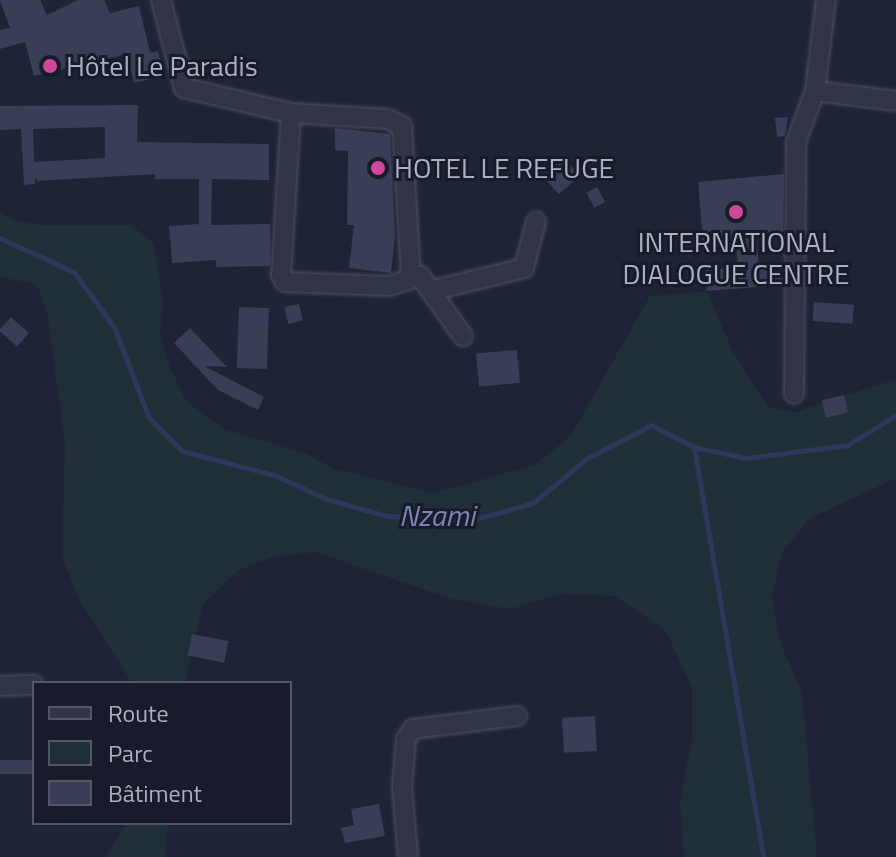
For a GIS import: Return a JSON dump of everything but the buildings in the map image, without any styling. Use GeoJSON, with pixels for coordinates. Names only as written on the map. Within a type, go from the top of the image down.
{"type":"FeatureCollection","features":[{"type":"Feature","properties":{"kind":"street"},"geometry":{"type":"LineString","coordinates":[[161,0],[184,88],[291,113],[388,119],[402,126],[411,278]]}},
{"type":"Feature","properties":{"kind":"street"},"geometry":{"type":"LineString","coordinates":[[794,394],[796,142],[815,91],[826,0]]}},
{"type":"Feature","properties":{"kind":"street"},"geometry":{"type":"LineString","coordinates":[[815,91],[896,101]]}},
{"type":"Feature","properties":{"kind":"street"},"geometry":{"type":"LineString","coordinates":[[291,113],[281,275],[285,282],[389,286],[411,278],[424,278],[463,336]]}},
{"type":"Feature","properties":{"kind":"street"},"geometry":{"type":"LineString","coordinates":[[434,290],[524,268],[536,222]]}},
{"type":"Feature","properties":{"kind":"street"},"geometry":{"type":"LineString","coordinates":[[0,686],[32,685]]}},
{"type":"Feature","properties":{"kind":"street"},"geometry":{"type":"LineString","coordinates":[[408,857],[402,787],[406,739],[413,729],[517,716]]}},
{"type":"Feature","properties":{"kind":"green space"},"geometry":{"type":"Polygon","coordinates":[[[0,211],[12,220],[43,225],[131,225],[154,243],[163,302],[160,334],[169,365],[185,400],[224,429],[307,454],[332,468],[434,493],[534,465],[570,437],[650,296],[707,291],[733,352],[768,407],[796,412],[896,379],[896,478],[809,519],[782,553],[772,595],[780,642],[802,692],[817,857],[684,857],[680,803],[692,738],[692,687],[665,630],[615,596],[560,594],[510,609],[451,599],[316,552],[273,557],[240,569],[203,604],[185,681],[131,681],[79,599],[62,557],[65,443],[47,312],[37,284],[0,277],[0,211]]]}},
{"type":"Feature","properties":{"kind":"green space"},"geometry":{"type":"Polygon","coordinates":[[[125,825],[168,825],[165,857],[106,857],[125,825]]]}},
{"type":"Feature","properties":{"kind":"waterway","name":"Nzami"},"geometry":{"type":"LineString","coordinates":[[0,238],[74,272],[114,327],[149,418],[182,451],[277,476],[326,499],[387,516],[472,520],[533,503],[586,459],[651,425],[694,447],[763,857]]}},
{"type":"Feature","properties":{"kind":"waterway"},"geometry":{"type":"LineString","coordinates":[[694,447],[746,458],[848,445],[896,415]]}},
{"type":"Feature","properties":{"kind":"place","name":"Hôtel Le Paradis"},"geometry":{"type":"Point","coordinates":[50,66]}},
{"type":"Feature","properties":{"kind":"place","name":"HOTEL LE REFUGE"},"geometry":{"type":"Point","coordinates":[378,168]}},
{"type":"Feature","properties":{"kind":"place","name":"INTERNATIONAL DIALOGUE CENTRE"},"geometry":{"type":"Point","coordinates":[736,212]}}]}
